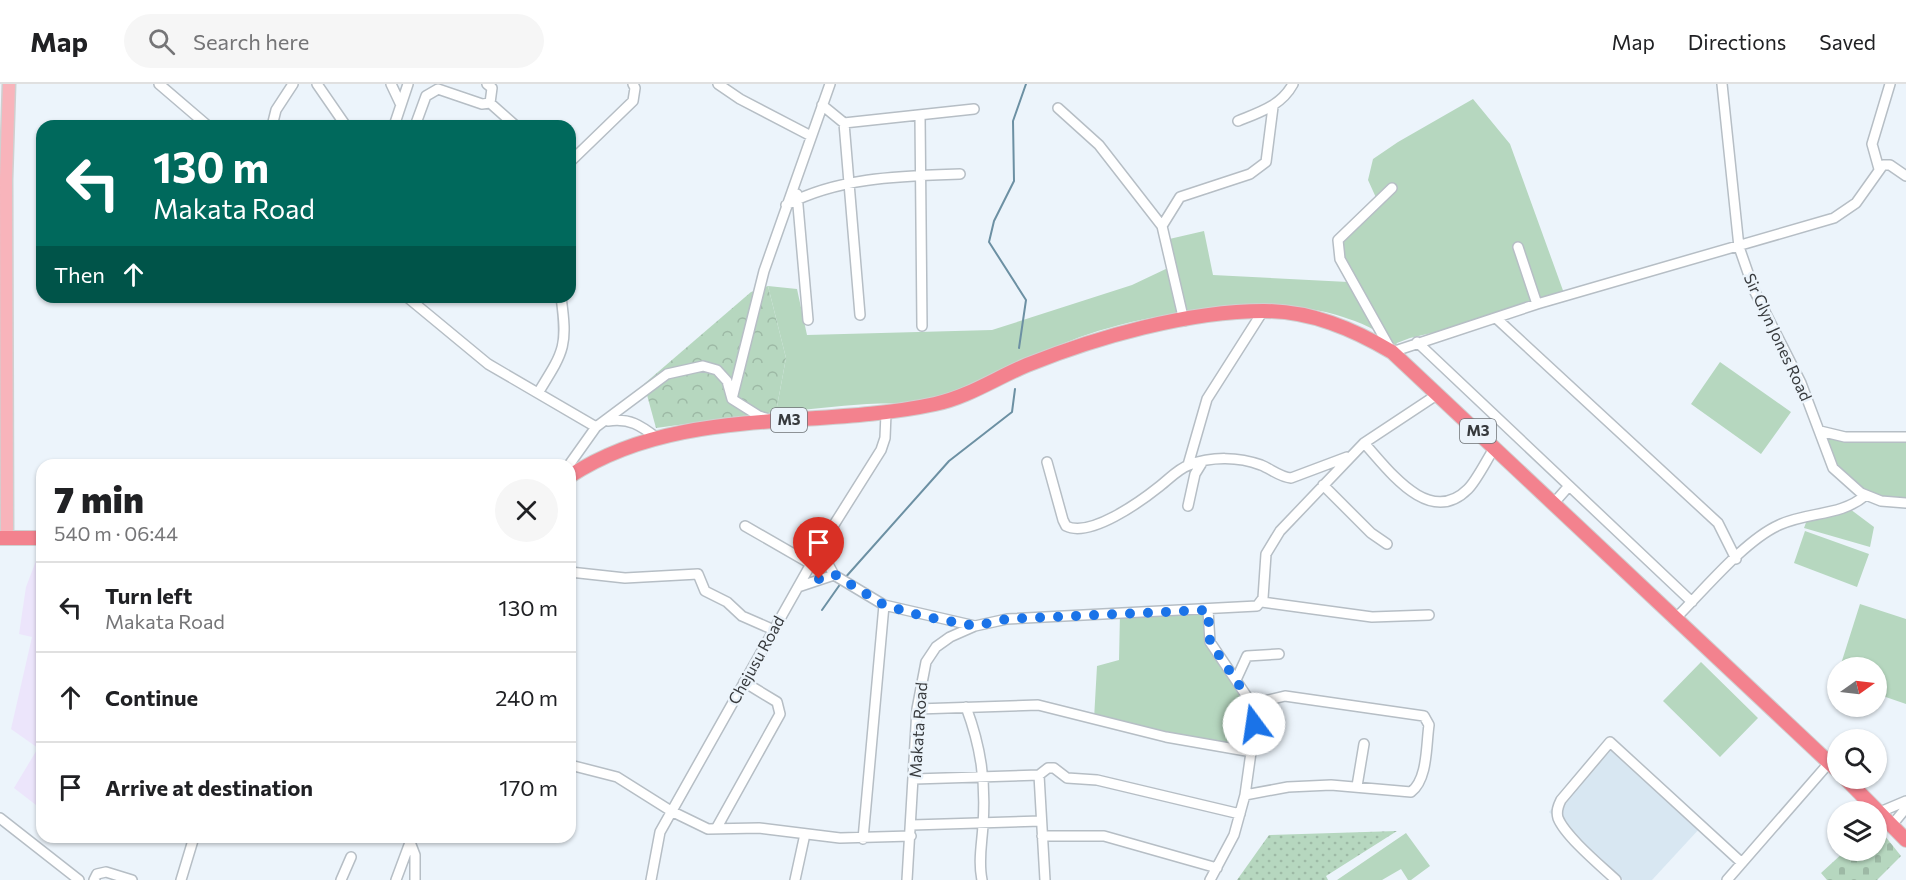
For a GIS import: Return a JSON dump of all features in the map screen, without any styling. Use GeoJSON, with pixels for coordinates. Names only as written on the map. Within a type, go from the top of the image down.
{"type":"FeatureCollection","features":[{"type":"Feature","properties":{"kind":"highway","name":"M3"},"geometry":{"type":"LineString","coordinates":[[576,473],[625,447],[700,429],[886,413],[952,400],[1028,365],[1126,332],[1184,321],[1263,311],[1298,314],[1336,324],[1392,352],[1827,761]]}},
{"type":"Feature","properties":{"kind":"highway"},"geometry":{"type":"LineString","coordinates":[[4,538],[36,538]]}},
{"type":"Feature","properties":{"kind":"highway"},"geometry":{"type":"LineString","coordinates":[[1856,789],[1869,801]]}},
{"type":"Feature","properties":{"kind":"highway"},"geometry":{"type":"LineString","coordinates":[[1887,820],[1906,840]]}},
{"type":"Feature","properties":{"kind":"main road"},"geometry":{"type":"LineString","coordinates":[[4,538],[3,272],[9,84]]}},
{"type":"Feature","properties":{"kind":"street"},"geometry":{"type":"LineString","coordinates":[[159,84],[201,120]]}},
{"type":"Feature","properties":{"kind":"street"},"geometry":{"type":"LineString","coordinates":[[274,120],[276,110],[294,84]]}},
{"type":"Feature","properties":{"kind":"street"},"geometry":{"type":"LineString","coordinates":[[317,84],[342,120]]}},
{"type":"Feature","properties":{"kind":"street"},"geometry":{"type":"LineString","coordinates":[[391,84],[400,103]]}},
{"type":"Feature","properties":{"kind":"street"},"geometry":{"type":"LineString","coordinates":[[396,120],[408,84]]}},
{"type":"Feature","properties":{"kind":"street"},"geometry":{"type":"LineString","coordinates":[[487,84],[492,88],[490,102]]}},
{"type":"Feature","properties":{"kind":"street"},"geometry":{"type":"LineString","coordinates":[[576,156],[633,101],[635,88],[633,84]]}},
{"type":"Feature","properties":{"kind":"street"},"geometry":{"type":"LineString","coordinates":[[718,84],[740,99],[811,136]]}},
{"type":"Feature","properties":{"kind":"street"},"geometry":{"type":"LineString","coordinates":[[732,399],[764,272],[830,84]]}},
{"type":"Feature","properties":{"kind":"street"},"geometry":{"type":"LineString","coordinates":[[1238,121],[1273,107],[1288,93],[1293,84]]}},
{"type":"Feature","properties":{"kind":"street","name":"Sir Glyn Jones Road"},"geometry":{"type":"LineString","coordinates":[[1722,84],[1739,248],[1754,290],[1801,382],[1833,468],[1848,484],[1866,495],[1881,501],[1906,503]]}},
{"type":"Feature","properties":{"kind":"street"},"geometry":{"type":"LineString","coordinates":[[1879,169],[1872,144],[1890,84]]}},
{"type":"Feature","properties":{"kind":"street"},"geometry":{"type":"LineString","coordinates":[[417,120],[426,96],[438,89],[482,104],[490,102]]}},
{"type":"Feature","properties":{"kind":"street"},"geometry":{"type":"LineString","coordinates":[[490,102],[510,120]]}},
{"type":"Feature","properties":{"kind":"street"},"geometry":{"type":"LineString","coordinates":[[822,105],[844,123],[974,109]]}},
{"type":"Feature","properties":{"kind":"street"},"geometry":{"type":"LineString","coordinates":[[1162,226],[1180,197],[1250,174],[1266,162],[1273,107]]}},
{"type":"Feature","properties":{"kind":"street"},"geometry":{"type":"LineString","coordinates":[[1058,108],[1095,140],[1162,226],[1184,321]]}},
{"type":"Feature","properties":{"kind":"street"},"geometry":{"type":"LineString","coordinates":[[920,116],[922,326]]}},
{"type":"Feature","properties":{"kind":"street"},"geometry":{"type":"LineString","coordinates":[[844,123],[860,315]]}},
{"type":"Feature","properties":{"kind":"street"},"geometry":{"type":"LineString","coordinates":[[1392,188],[1338,240],[1340,259],[1392,352],[1538,304],[1739,248],[1842,215],[1856,203],[1883,165],[1890,165],[1906,176]]}},
{"type":"Feature","properties":{"kind":"street"},"geometry":{"type":"LineString","coordinates":[[786,205],[849,183],[960,174]]}},
{"type":"Feature","properties":{"kind":"street"},"geometry":{"type":"LineString","coordinates":[[796,180],[807,320]]}},
{"type":"Feature","properties":{"kind":"street"},"geometry":{"type":"LineString","coordinates":[[1518,248],[1538,304]]}},
{"type":"Feature","properties":{"kind":"street"},"geometry":{"type":"LineString","coordinates":[[414,303],[468,350],[596,428]]}},
{"type":"Feature","properties":{"kind":"street"},"geometry":{"type":"LineString","coordinates":[[538,393],[558,360],[565,342],[562,303]]}},
{"type":"Feature","properties":{"kind":"street"},"geometry":{"type":"LineString","coordinates":[[1188,506],[1192,467],[1207,399],[1263,311]]}},
{"type":"Feature","properties":{"kind":"street"},"geometry":{"type":"LineString","coordinates":[[1496,318],[1718,523],[1736,559]]}},
{"type":"Feature","properties":{"kind":"street"},"geometry":{"type":"LineString","coordinates":[[1417,342],[1692,602]]}},
{"type":"Feature","properties":{"kind":"street"},"geometry":{"type":"LineString","coordinates":[[573,459],[596,428],[667,374],[703,366],[717,370],[727,381],[732,399],[759,416],[777,421]]}},
{"type":"Feature","properties":{"kind":"street"},"geometry":{"type":"LineString","coordinates":[[1429,615],[1372,617],[1262,602],[1268,549],[1280,531],[1364,444],[1438,394]]}},
{"type":"Feature","properties":{"kind":"street","name":"Chejusu Road"},"geometry":{"type":"LineString","coordinates":[[651,880],[658,838],[671,811],[825,539],[881,450],[885,438],[886,413]]}},
{"type":"Feature","properties":{"kind":"street"},"geometry":{"type":"LineString","coordinates":[[606,421],[625,419],[638,423],[657,438]]}},
{"type":"Feature","properties":{"kind":"street"},"geometry":{"type":"LineString","coordinates":[[1820,431],[1845,436],[1906,437]]}},
{"type":"Feature","properties":{"kind":"street"},"geometry":{"type":"LineString","coordinates":[[1364,444],[1415,495],[1434,502],[1448,500],[1468,489],[1495,447]]}},
{"type":"Feature","properties":{"kind":"street"},"geometry":{"type":"LineString","coordinates":[[1047,462],[1066,526],[1081,530],[1099,524],[1203,461],[1215,459],[1249,462],[1291,478],[1351,456]]}},
{"type":"Feature","properties":{"kind":"street"},"geometry":{"type":"LineString","coordinates":[[1323,485],[1371,533],[1387,544]]}},
{"type":"Feature","properties":{"kind":"street"},"geometry":{"type":"LineString","coordinates":[[1554,502],[1568,487]]}},
{"type":"Feature","properties":{"kind":"street"},"geometry":{"type":"LineString","coordinates":[[1676,618],[1758,538],[1779,525],[1850,507],[1866,495]]}},
{"type":"Feature","properties":{"kind":"street"},"geometry":{"type":"LineString","coordinates":[[745,526],[811,564]]}},
{"type":"Feature","properties":{"kind":"street"},"geometry":{"type":"LineString","coordinates":[[825,539],[828,564],[834,574],[884,605],[975,626]]}},
{"type":"Feature","properties":{"kind":"street"},"geometry":{"type":"LineString","coordinates":[[576,573],[625,578],[698,574],[705,591],[727,602],[742,616],[774,630]]}},
{"type":"Feature","properties":{"kind":"street"},"geometry":{"type":"LineString","coordinates":[[798,587],[834,574]]}},
{"type":"Feature","properties":{"kind":"street","name":"Makata Road"},"geometry":{"type":"LineString","coordinates":[[907,880],[917,709],[923,668],[929,655],[944,640],[975,626],[1007,619],[1246,608],[1262,602]]}},
{"type":"Feature","properties":{"kind":"street"},"geometry":{"type":"LineString","coordinates":[[863,838],[884,605]]}},
{"type":"Feature","properties":{"kind":"street"},"geometry":{"type":"LineString","coordinates":[[1208,610],[1210,642],[1252,704],[1252,752],[1245,795],[1234,835],[1210,880]]}},
{"type":"Feature","properties":{"kind":"street"},"geometry":{"type":"LineString","coordinates":[[1236,680],[1247,656],[1279,654]]}},
{"type":"Feature","properties":{"kind":"street"},"geometry":{"type":"LineString","coordinates":[[716,829],[780,714],[777,702],[744,682]]}},
{"type":"Feature","properties":{"kind":"street"},"geometry":{"type":"LineString","coordinates":[[1245,795],[1302,786],[1356,786],[1405,793],[1414,790],[1422,776],[1428,719],[1285,696],[1252,704]]}},
{"type":"Feature","properties":{"kind":"street"},"geometry":{"type":"LineString","coordinates":[[917,709],[1038,705],[1166,737],[1252,752]]}},
{"type":"Feature","properties":{"kind":"street"},"geometry":{"type":"LineString","coordinates":[[966,707],[980,746],[984,823],[980,859],[982,880]]}},
{"type":"Feature","properties":{"kind":"street"},"geometry":{"type":"LineString","coordinates":[[1610,878],[1560,821],[1557,811],[1561,800],[1610,742],[1742,863]]}},
{"type":"Feature","properties":{"kind":"street"},"geometry":{"type":"LineString","coordinates":[[1356,786],[1364,744]]}},
{"type":"Feature","properties":{"kind":"street"},"geometry":{"type":"LineString","coordinates":[[576,767],[617,777],[701,827],[716,829],[759,828],[863,838],[911,830],[984,823],[1041,821]]}},
{"type":"Feature","properties":{"kind":"street"},"geometry":{"type":"LineString","coordinates":[[1045,880],[1040,776],[1044,769],[1051,767],[1070,778],[1097,780],[1240,814]]}},
{"type":"Feature","properties":{"kind":"street"},"geometry":{"type":"LineString","coordinates":[[1727,880],[1827,773]]}},
{"type":"Feature","properties":{"kind":"street"},"geometry":{"type":"LineString","coordinates":[[914,779],[1040,776]]}},
{"type":"Feature","properties":{"kind":"street"},"geometry":{"type":"LineString","coordinates":[[1887,809],[1906,801]]}},
{"type":"Feature","properties":{"kind":"street"},"geometry":{"type":"LineString","coordinates":[[1892,825],[1906,808]]}},
{"type":"Feature","properties":{"kind":"street"},"geometry":{"type":"LineString","coordinates":[[0,818],[79,880]]}},
{"type":"Feature","properties":{"kind":"street"},"geometry":{"type":"LineString","coordinates":[[795,880],[804,834]]}},
{"type":"Feature","properties":{"kind":"street"},"geometry":{"type":"LineString","coordinates":[[1042,836],[1104,836],[1217,868]]}},
{"type":"Feature","properties":{"kind":"street"},"geometry":{"type":"LineString","coordinates":[[181,880],[193,843]]}},
{"type":"Feature","properties":{"kind":"street"},"geometry":{"type":"LineString","coordinates":[[400,879],[410,843]]}},
{"type":"Feature","properties":{"kind":"street"},"geometry":{"type":"LineString","coordinates":[[412,843],[416,880]]}},
{"type":"Feature","properties":{"kind":"street"},"geometry":{"type":"LineString","coordinates":[[341,880],[351,857]]}},
{"type":"Feature","properties":{"kind":"street"},"geometry":{"type":"LineString","coordinates":[[94,880],[98,874],[104,872],[132,880]]}},
{"type":"Feature","properties":{"kind":"shaded area"},"geometry":{"type":"Polygon","coordinates":[[[36,561],[36,747],[11,729],[32,637],[19,634],[26,587],[36,561]]]}},
{"type":"Feature","properties":{"kind":"shaded area"},"geometry":{"type":"Polygon","coordinates":[[[1609,744],[1700,828],[1652,880],[1623,880],[1549,812],[1609,744]]]}},
{"type":"Feature","properties":{"kind":"shaded area"},"geometry":{"type":"Polygon","coordinates":[[[36,751],[36,805],[14,788],[36,751]]]}},
{"type":"Feature","properties":{"kind":"green space"},"geometry":{"type":"Polygon","coordinates":[[[1473,99],[1510,144],[1565,296],[1496,318],[1410,338],[1397,343],[1392,352],[1385,339],[1366,325],[1314,310],[1282,306],[1247,306],[1176,313],[1080,337],[942,396],[901,403],[776,412],[786,358],[768,286],[797,289],[807,335],[992,330],[1132,285],[1170,267],[1165,240],[1204,231],[1213,275],[1348,282],[1338,240],[1378,202],[1368,180],[1373,159],[1473,99]]]}},
{"type":"Feature","properties":{"kind":"green space"},"geometry":{"type":"Polygon","coordinates":[[[768,286],[786,358],[776,412],[656,428],[644,384],[751,292],[768,286]]]}},
{"type":"Feature","properties":{"kind":"green space"},"geometry":{"type":"Polygon","coordinates":[[[1720,362],[1791,412],[1761,454],[1691,404],[1720,362]]]}},
{"type":"Feature","properties":{"kind":"green space"},"geometry":{"type":"Polygon","coordinates":[[[1820,428],[1848,436],[1906,436],[1906,503],[1866,495],[1838,471],[1820,428]]]}},
{"type":"Feature","properties":{"kind":"green space"},"geometry":{"type":"Polygon","coordinates":[[[1850,509],[1874,527],[1870,547],[1804,528],[1808,517],[1850,509]]]}},
{"type":"Feature","properties":{"kind":"green space"},"geometry":{"type":"Polygon","coordinates":[[[1805,531],[1869,554],[1857,587],[1794,563],[1805,531]]]}},
{"type":"Feature","properties":{"kind":"green space"},"geometry":{"type":"Polygon","coordinates":[[[1860,604],[1906,619],[1906,704],[1887,697],[1887,657],[1843,657],[1860,604]]]}},
{"type":"Feature","properties":{"kind":"green space"},"geometry":{"type":"Polygon","coordinates":[[[1208,610],[1208,633],[1252,704],[1252,752],[1094,719],[1097,666],[1119,660],[1120,613],[1208,610]]]}},
{"type":"Feature","properties":{"kind":"green space"},"geometry":{"type":"Polygon","coordinates":[[[1701,662],[1758,718],[1720,757],[1663,701],[1701,662]]]}},
{"type":"Feature","properties":{"kind":"green space"},"geometry":{"type":"Polygon","coordinates":[[[1397,831],[1326,876],[1328,880],[1237,880],[1269,835],[1397,831]]]}},
{"type":"Feature","properties":{"kind":"green space"},"geometry":{"type":"Polygon","coordinates":[[[1406,833],[1430,866],[1411,880],[1408,880],[1401,869],[1382,880],[1337,880],[1406,833]]]}},
{"type":"Feature","properties":{"kind":"green space"},"geometry":{"type":"Polygon","coordinates":[[[1887,838],[1901,856],[1877,880],[1827,880],[1821,873],[1834,861],[1887,861],[1887,838]]]}},
{"type":"Feature","properties":{"kind":"waterway"},"geometry":{"type":"LineString","coordinates":[[1019,348],[1026,300],[989,242],[994,221],[1014,181],[1013,121],[1026,84]]}},
{"type":"Feature","properties":{"kind":"waterway"},"geometry":{"type":"LineString","coordinates":[[844,579],[949,461],[1012,412],[1015,389]]}},
{"type":"Feature","properties":{"kind":"waterway"},"geometry":{"type":"LineString","coordinates":[[822,610],[841,583]]}},
{"type":"Feature","properties":{"kind":"route"},"geometry":{"type":"LineString","coordinates":[[819,579],[834,574],[884,605],[922,616],[975,626],[1007,619],[1208,610],[1210,642],[1252,704],[1254,724]]}}]}
